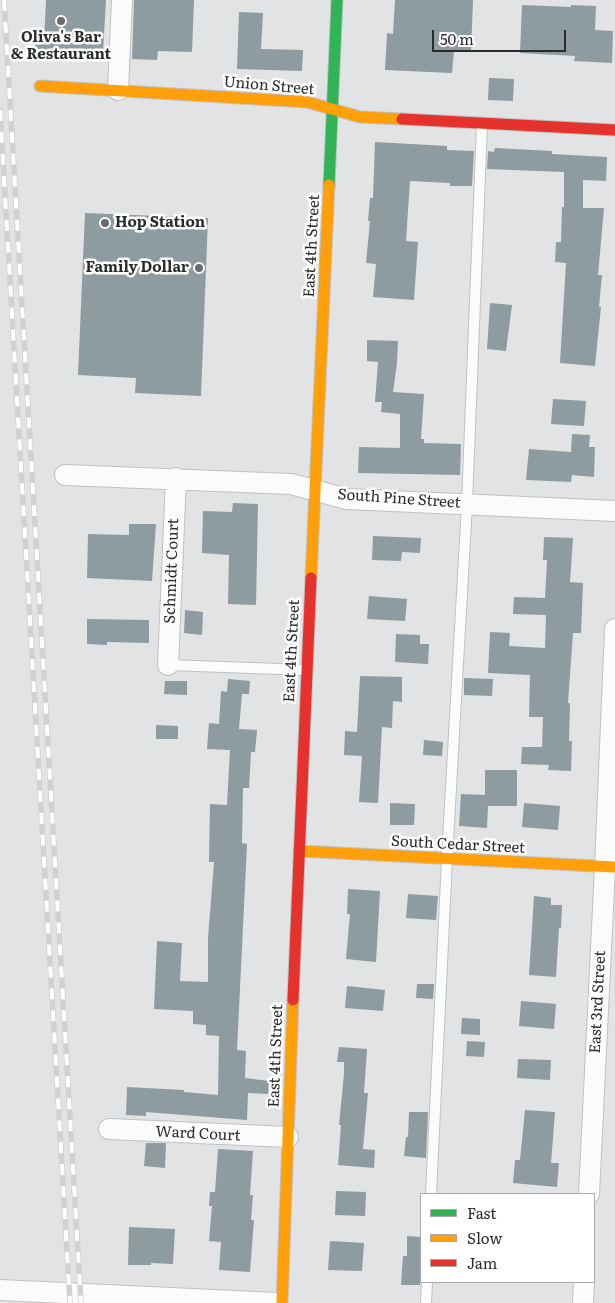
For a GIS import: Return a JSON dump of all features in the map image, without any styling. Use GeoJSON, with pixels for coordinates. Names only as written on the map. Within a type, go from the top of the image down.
{"type":"FeatureCollection","features":[{"type":"Feature","properties":{"kind":"street"},"geometry":{"type":"LineString","coordinates":[[118,90],[122,0]]}},
{"type":"Feature","properties":{"kind":"street","name":"East 4th Street"},"geometry":{"type":"LineString","coordinates":[[282,1303],[299,852],[338,0]]}},
{"type":"Feature","properties":{"kind":"street","name":"Union Street"},"geometry":{"type":"LineString","coordinates":[[40,86],[307,102],[360,117],[615,130]]}},
{"type":"Feature","properties":{"kind":"street","name":"South Pine Street"},"geometry":{"type":"LineString","coordinates":[[65,475],[291,484],[347,499],[615,511]]}},
{"type":"Feature","properties":{"kind":"street","name":"Schmidt Court"},"geometry":{"type":"LineString","coordinates":[[168,664],[176,478]]}},
{"type":"Feature","properties":{"kind":"street","name":"East 3rd Street"},"geometry":{"type":"LineString","coordinates":[[589,1193],[610,867],[615,630]]}},
{"type":"Feature","properties":{"kind":"street","name":"South Cedar Street"},"geometry":{"type":"LineString","coordinates":[[299,852],[610,867]]}},
{"type":"Feature","properties":{"kind":"street","name":"Ward Court"},"geometry":{"type":"LineString","coordinates":[[109,1129],[288,1137]]}},
{"type":"Feature","properties":{"kind":"street"},"geometry":{"type":"LineString","coordinates":[[583,1303],[584,1283]]}},
{"type":"Feature","properties":{"kind":"street"},"geometry":{"type":"LineString","coordinates":[[0,1290],[35,1298],[277,1303]]}},
{"type":"Feature","properties":{"kind":"lane"},"geometry":{"type":"LineString","coordinates":[[431,1193],[446,859],[467,504],[482,124]]}},
{"type":"Feature","properties":{"kind":"lane"},"geometry":{"type":"LineString","coordinates":[[168,664],[307,670]]}},
{"type":"Feature","properties":{"kind":"lane"},"geometry":{"type":"LineString","coordinates":[[426,1303],[427,1283]]}},
{"type":"Feature","properties":{"kind":"building"},"geometry":{"type":"Polygon","coordinates":[[[46,0],[106,0],[103,53],[76,52],[76,60],[34,59],[35,42],[44,42],[46,0]]]}},
{"type":"Feature","properties":{"kind":"building"},"geometry":{"type":"Polygon","coordinates":[[[134,0],[194,0],[192,52],[158,51],[157,60],[132,59],[134,0]]]}},
{"type":"Feature","properties":{"kind":"building"},"geometry":{"type":"Polygon","coordinates":[[[395,0],[473,0],[471,51],[454,50],[452,73],[385,70],[387,33],[393,34],[395,0]]]}},
{"type":"Feature","properties":{"kind":"building"},"geometry":{"type":"Polygon","coordinates":[[[522,5],[596,6],[595,30],[613,31],[612,63],[574,61],[575,56],[520,53],[522,5]]]}},
{"type":"Feature","properties":{"kind":"building"},"geometry":{"type":"Polygon","coordinates":[[[239,12],[263,13],[261,49],[303,50],[302,71],[237,69],[239,12]]]}},
{"type":"Feature","properties":{"kind":"building"},"geometry":{"type":"Polygon","coordinates":[[[489,78],[514,79],[513,101],[488,100],[489,78]]]}},
{"type":"Feature","properties":{"kind":"building"},"geometry":{"type":"Polygon","coordinates":[[[375,142],[447,146],[447,150],[474,151],[472,186],[450,186],[450,183],[410,181],[406,241],[418,242],[414,300],[373,297],[376,264],[366,263],[370,198],[373,198],[375,142]]]}},
{"type":"Feature","properties":{"kind":"building"},"geometry":{"type":"Polygon","coordinates":[[[495,148],[552,151],[552,154],[607,157],[606,181],[583,180],[583,208],[604,208],[598,275],[602,275],[599,307],[601,307],[595,366],[560,363],[566,263],[555,262],[556,242],[561,242],[564,172],[487,169],[488,151],[494,152],[495,148]]]}},
{"type":"Feature","properties":{"kind":"building"},"geometry":{"type":"Polygon","coordinates":[[[85,213],[208,218],[201,396],[135,393],[136,378],[78,375],[85,213]]]}},
{"type":"Feature","properties":{"kind":"building"},"geometry":{"type":"Polygon","coordinates":[[[490,303],[512,305],[506,351],[487,349],[490,303]]]}},
{"type":"Feature","properties":{"kind":"building"},"geometry":{"type":"Polygon","coordinates":[[[367,340],[398,341],[393,392],[424,394],[421,439],[424,439],[424,443],[461,444],[460,475],[358,473],[359,447],[400,448],[400,414],[381,412],[382,402],[375,402],[378,362],[367,361],[367,340]]]}},
{"type":"Feature","properties":{"kind":"building"},"geometry":{"type":"Polygon","coordinates":[[[553,399],[586,401],[584,426],[551,424],[553,399]]]}},
{"type":"Feature","properties":{"kind":"building"},"geometry":{"type":"Polygon","coordinates":[[[572,434],[590,435],[589,447],[595,447],[594,477],[572,475],[571,482],[526,480],[529,449],[571,452],[572,434]]]}},
{"type":"Feature","properties":{"kind":"building"},"geometry":{"type":"Polygon","coordinates":[[[233,503],[258,504],[256,605],[228,604],[229,555],[202,553],[203,511],[232,512],[233,503]]]}},
{"type":"Feature","properties":{"kind":"building"},"geometry":{"type":"Polygon","coordinates":[[[129,524],[156,524],[152,581],[87,578],[88,534],[129,535],[129,524]]]}},
{"type":"Feature","properties":{"kind":"building"},"geometry":{"type":"Polygon","coordinates":[[[373,536],[421,538],[420,553],[402,552],[401,561],[372,560],[373,536]]]}},
{"type":"Feature","properties":{"kind":"building"},"geometry":{"type":"Polygon","coordinates":[[[544,537],[573,538],[570,582],[583,583],[581,633],[573,633],[568,703],[570,703],[569,741],[572,741],[571,771],[548,770],[549,765],[521,764],[522,747],[542,747],[543,717],[529,717],[530,675],[488,673],[490,632],[510,633],[509,646],[545,648],[546,615],[513,614],[514,597],[545,598],[547,560],[543,560],[544,537]]]}},
{"type":"Feature","properties":{"kind":"building"},"geometry":{"type":"Polygon","coordinates":[[[369,596],[407,599],[405,621],[367,619],[369,596]]]}},
{"type":"Feature","properties":{"kind":"building"},"geometry":{"type":"Polygon","coordinates":[[[185,610],[203,612],[202,635],[184,633],[185,610]]]}},
{"type":"Feature","properties":{"kind":"building"},"geometry":{"type":"Polygon","coordinates":[[[87,619],[149,620],[149,643],[107,642],[107,645],[87,644],[87,619]]]}},
{"type":"Feature","properties":{"kind":"building"},"geometry":{"type":"Polygon","coordinates":[[[396,634],[420,635],[420,644],[429,644],[428,664],[395,662],[396,634]]]}},
{"type":"Feature","properties":{"kind":"building"},"geometry":{"type":"Polygon","coordinates":[[[360,676],[402,677],[402,702],[393,701],[392,728],[382,727],[378,803],[359,802],[362,756],[344,755],[345,731],[357,732],[360,676]]]}},
{"type":"Feature","properties":{"kind":"building"},"geometry":{"type":"Polygon","coordinates":[[[464,678],[493,679],[492,696],[464,695],[464,678]]]}},
{"type":"Feature","properties":{"kind":"building"},"geometry":{"type":"Polygon","coordinates":[[[228,679],[250,681],[249,694],[242,694],[239,729],[257,730],[255,752],[251,752],[249,788],[243,788],[242,843],[247,844],[237,1050],[246,1051],[245,1078],[269,1081],[268,1094],[248,1093],[247,1120],[146,1112],[146,1116],[126,1115],[127,1087],[184,1090],[184,1092],[218,1095],[219,1036],[206,1035],[206,1025],[193,1024],[193,1011],[154,1009],[157,941],[182,943],[180,981],[208,982],[208,938],[214,862],[209,862],[210,804],[227,805],[230,750],[207,749],[209,723],[219,724],[221,691],[227,692],[228,679]]]}},
{"type":"Feature","properties":{"kind":"building"},"geometry":{"type":"Polygon","coordinates":[[[165,681],[187,681],[187,695],[164,694],[165,681]]]}},
{"type":"Feature","properties":{"kind":"building"},"geometry":{"type":"Polygon","coordinates":[[[156,725],[178,726],[178,739],[156,739],[156,725]]]}},
{"type":"Feature","properties":{"kind":"building"},"geometry":{"type":"Polygon","coordinates":[[[424,740],[443,742],[442,756],[423,755],[424,740]]]}},
{"type":"Feature","properties":{"kind":"building"},"geometry":{"type":"Polygon","coordinates":[[[485,770],[517,770],[517,806],[488,806],[487,828],[459,826],[461,794],[485,795],[485,770]]]}},
{"type":"Feature","properties":{"kind":"building"},"geometry":{"type":"Polygon","coordinates":[[[390,803],[415,804],[414,825],[390,825],[390,803]]]}},
{"type":"Feature","properties":{"kind":"building"},"geometry":{"type":"Polygon","coordinates":[[[524,803],[560,806],[558,830],[522,827],[524,803]]]}},
{"type":"Feature","properties":{"kind":"building"},"geometry":{"type":"Polygon","coordinates":[[[348,889],[380,891],[376,962],[346,959],[350,914],[347,914],[348,889]]]}},
{"type":"Feature","properties":{"kind":"building"},"geometry":{"type":"Polygon","coordinates":[[[408,894],[438,896],[436,920],[406,918],[408,894]]]}},
{"type":"Feature","properties":{"kind":"building"},"geometry":{"type":"Polygon","coordinates":[[[534,896],[551,898],[551,905],[562,905],[556,977],[529,975],[534,896]]]}},
{"type":"Feature","properties":{"kind":"building"},"geometry":{"type":"Polygon","coordinates":[[[417,984],[434,984],[433,999],[416,998],[417,984]]]}},
{"type":"Feature","properties":{"kind":"building"},"geometry":{"type":"Polygon","coordinates":[[[347,986],[385,990],[383,1011],[345,1008],[347,986]]]}},
{"type":"Feature","properties":{"kind":"building"},"geometry":{"type":"Polygon","coordinates":[[[521,1001],[556,1004],[554,1029],[519,1026],[521,1001]]]}},
{"type":"Feature","properties":{"kind":"building"},"geometry":{"type":"Polygon","coordinates":[[[462,1018],[480,1019],[480,1035],[461,1034],[462,1018]]]}},
{"type":"Feature","properties":{"kind":"building"},"geometry":{"type":"Polygon","coordinates":[[[467,1041],[485,1042],[484,1057],[466,1056],[467,1041]]]}},
{"type":"Feature","properties":{"kind":"building"},"geometry":{"type":"Polygon","coordinates":[[[339,1047],[367,1049],[364,1093],[368,1093],[363,1149],[375,1150],[374,1168],[338,1165],[341,1125],[339,1125],[344,1074],[344,1062],[337,1062],[339,1047]]]}},
{"type":"Feature","properties":{"kind":"building"},"geometry":{"type":"Polygon","coordinates":[[[518,1059],[551,1060],[550,1080],[517,1078],[518,1059]]]}},
{"type":"Feature","properties":{"kind":"building"},"geometry":{"type":"Polygon","coordinates":[[[525,1110],[555,1112],[551,1163],[559,1163],[557,1187],[513,1183],[515,1160],[520,1160],[525,1110]]]}},
{"type":"Feature","properties":{"kind":"building"},"geometry":{"type":"Polygon","coordinates":[[[409,1112],[428,1112],[426,1158],[404,1156],[406,1137],[408,1137],[409,1112]]]}},
{"type":"Feature","properties":{"kind":"building"},"geometry":{"type":"Polygon","coordinates":[[[146,1143],[166,1143],[165,1168],[144,1166],[146,1143]]]}},
{"type":"Feature","properties":{"kind":"building"},"geometry":{"type":"Polygon","coordinates":[[[218,1149],[253,1151],[250,1195],[253,1195],[251,1220],[254,1220],[250,1272],[219,1270],[221,1242],[209,1241],[212,1206],[209,1206],[210,1192],[215,1192],[218,1149]]]}},
{"type":"Feature","properties":{"kind":"building"},"geometry":{"type":"Polygon","coordinates":[[[336,1191],[366,1192],[365,1216],[335,1215],[336,1191]]]}},
{"type":"Feature","properties":{"kind":"building"},"geometry":{"type":"Polygon","coordinates":[[[129,1227],[175,1229],[173,1264],[128,1265],[129,1227]]]}},
{"type":"Feature","properties":{"kind":"building"},"geometry":{"type":"Polygon","coordinates":[[[407,1236],[420,1237],[420,1285],[401,1285],[403,1256],[407,1256],[407,1236]]]}},
{"type":"Feature","properties":{"kind":"building"},"geometry":{"type":"Polygon","coordinates":[[[330,1241],[364,1243],[362,1271],[328,1270],[330,1241]]]}},
{"type":"Feature","properties":{"kind":"railway"},"geometry":{"type":"LineString","coordinates":[[4,0],[81,1303]]}},
{"type":"Feature","properties":{"kind":"railway"},"geometry":{"type":"LineString","coordinates":[[0,110],[70,1303]]}},
{"type":"Feature","properties":{"kind":"traffic: fast"},"geometry":{"type":"LineString","coordinates":[[329,185],[337,0]]}},
{"type":"Feature","properties":{"kind":"traffic: slow"},"geometry":{"type":"LineString","coordinates":[[40,86],[307,102],[360,117],[402,119]]}},
{"type":"Feature","properties":{"kind":"traffic: slow"},"geometry":{"type":"LineString","coordinates":[[311,578],[329,185]]}},
{"type":"Feature","properties":{"kind":"traffic: slow"},"geometry":{"type":"LineString","coordinates":[[299,851],[615,867]]}},
{"type":"Feature","properties":{"kind":"traffic: slow"},"geometry":{"type":"LineString","coordinates":[[282,1303],[293,1000]]}},
{"type":"Feature","properties":{"kind":"traffic: jam"},"geometry":{"type":"LineString","coordinates":[[402,119],[615,130]]}},
{"type":"Feature","properties":{"kind":"traffic: jam"},"geometry":{"type":"LineString","coordinates":[[293,1000],[311,578]]}},
{"type":"Feature","properties":{"kind":"place","name":"Oliva's Bar & Restaurant"},"geometry":{"type":"Point","coordinates":[61,21]}},
{"type":"Feature","properties":{"kind":"place","name":"Hop Station"},"geometry":{"type":"Point","coordinates":[105,223]}},
{"type":"Feature","properties":{"kind":"place","name":"Family Dollar"},"geometry":{"type":"Point","coordinates":[199,268]}}]}
